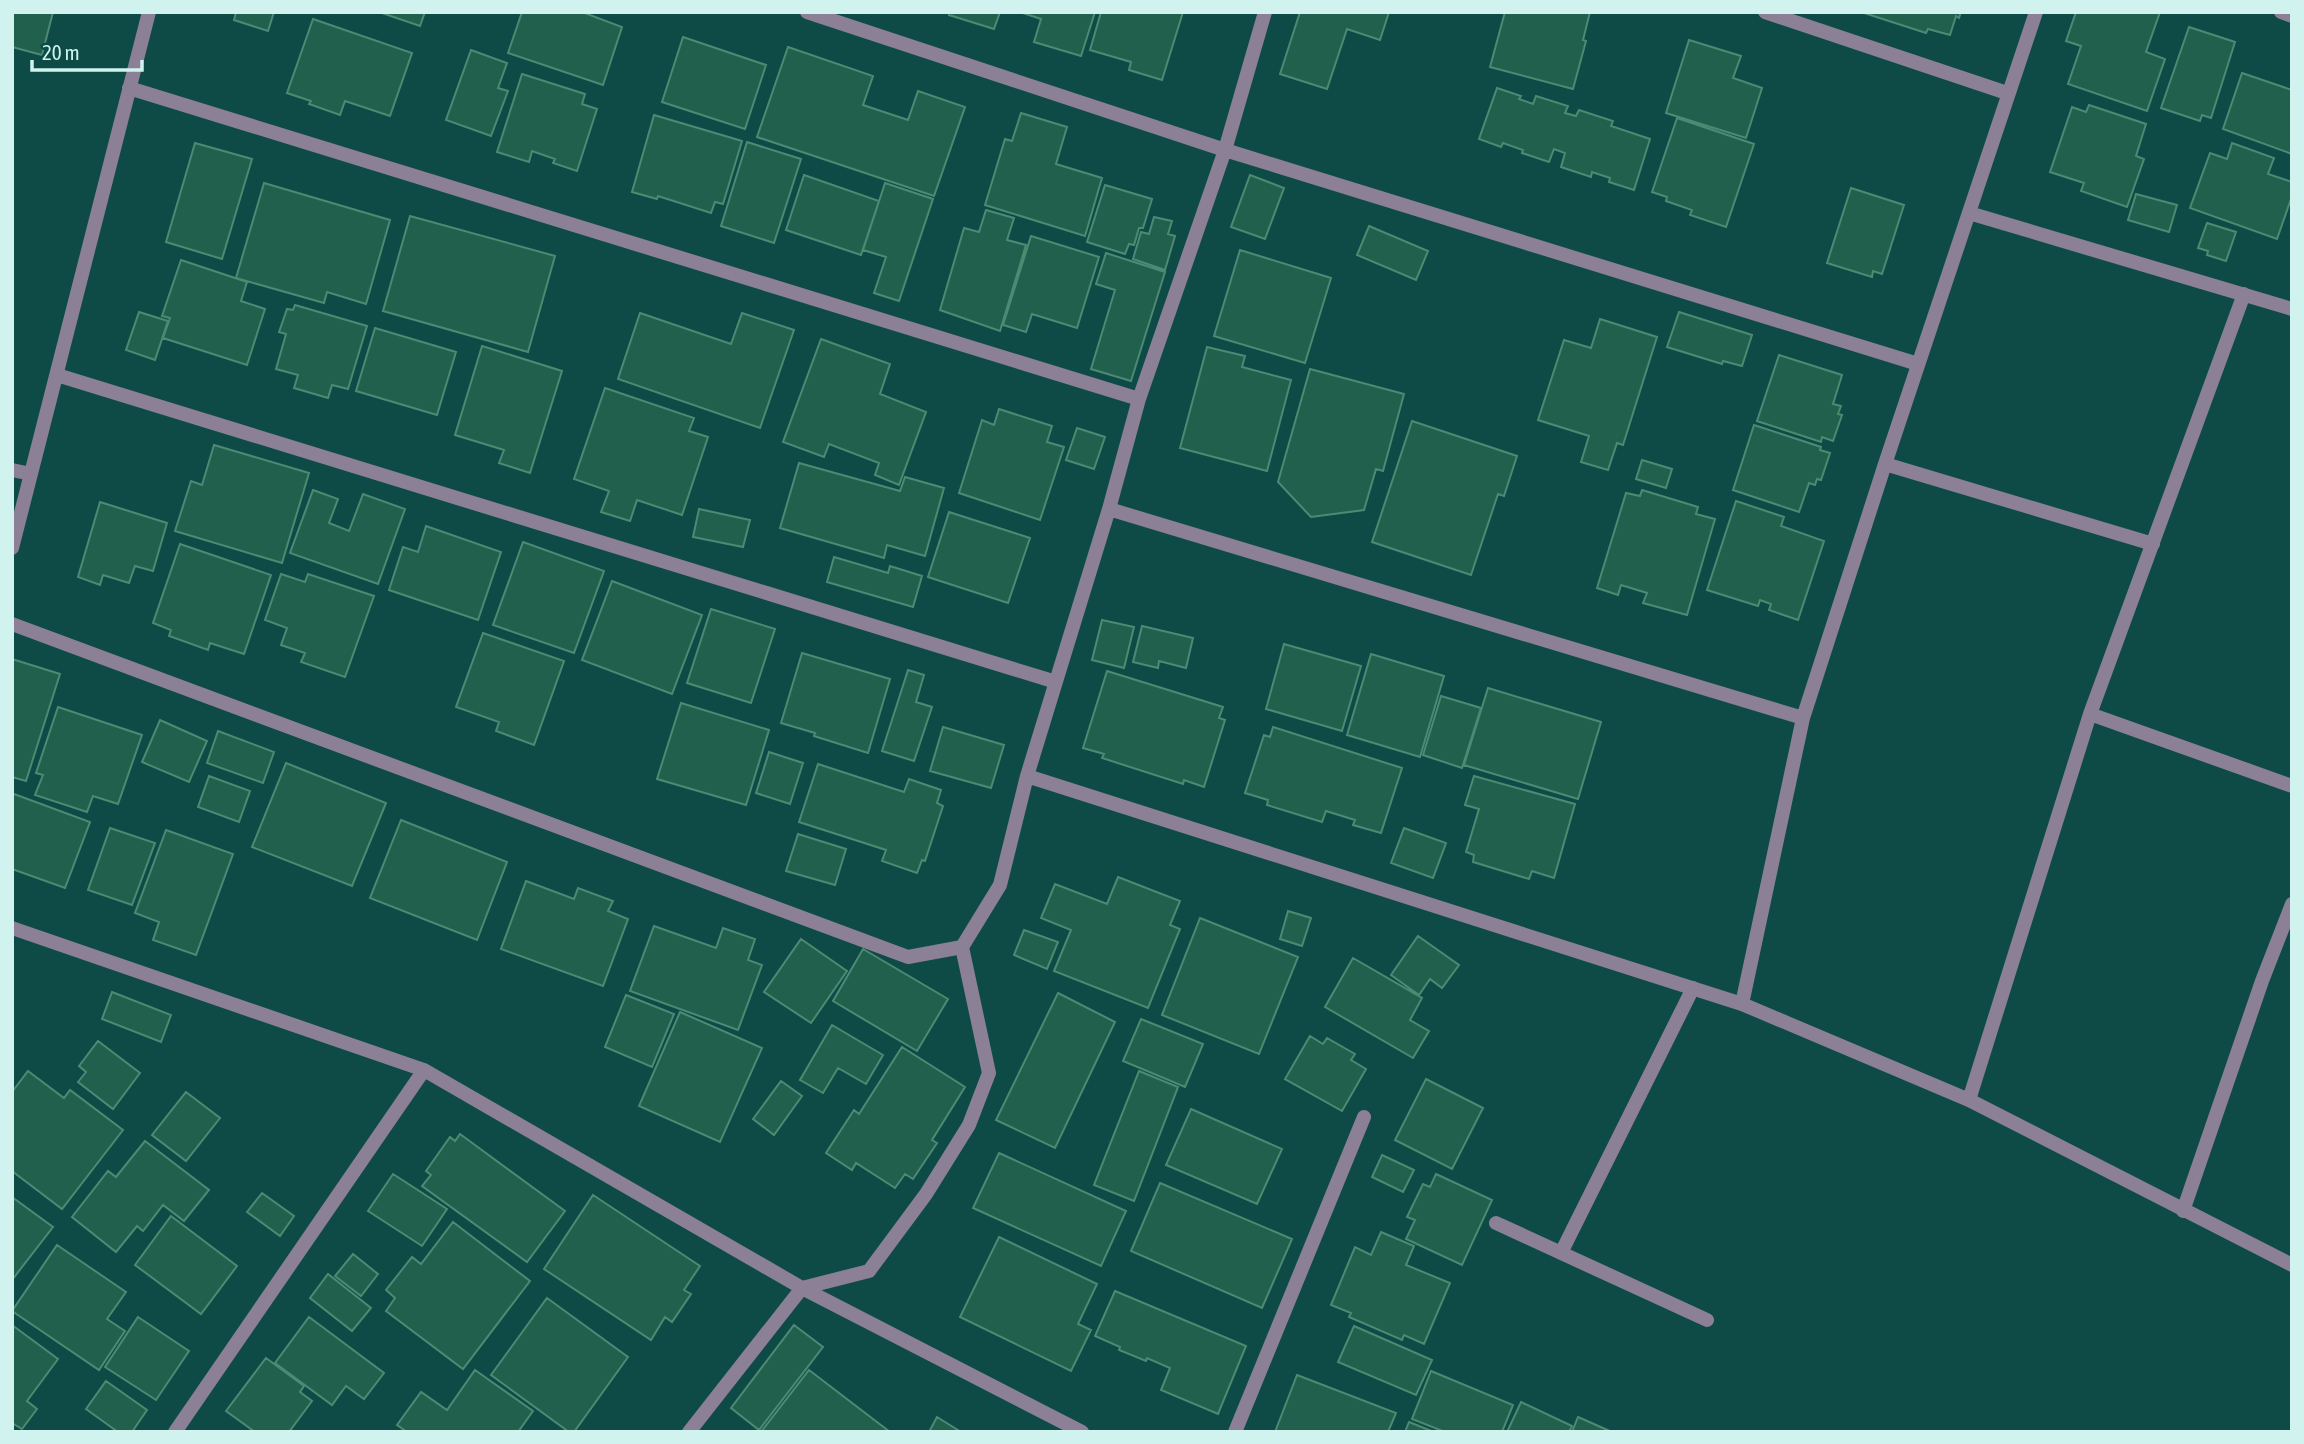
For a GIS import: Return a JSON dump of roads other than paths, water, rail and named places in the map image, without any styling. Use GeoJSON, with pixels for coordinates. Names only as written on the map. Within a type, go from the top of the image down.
{"type":"FeatureCollection","features":[{"type":"Feature","properties":{"kind":"street"},"geometry":{"type":"LineString","coordinates":[[12,548],[149,12]]}},
{"type":"Feature","properties":{"kind":"street"},"geometry":{"type":"LineString","coordinates":[[807,12],[1226,150],[1918,364]]}},
{"type":"Feature","properties":{"kind":"street"},"geometry":{"type":"LineString","coordinates":[[689,1432],[802,1288],[870,1271],[926,1194],[969,1125],[989,1073],[962,947],[1000,885],[1027,776],[1109,509],[1139,399],[1226,150],[1265,12]]}},
{"type":"Feature","properties":{"kind":"street"},"geometry":{"type":"LineString","coordinates":[[1765,12],[2007,93]]}},
{"type":"Feature","properties":{"kind":"street"},"geometry":{"type":"LineString","coordinates":[[1742,1004],[1803,719],[2007,93],[2036,12]]}},
{"type":"Feature","properties":{"kind":"street"},"geometry":{"type":"LineString","coordinates":[[2281,12],[2292,16]]}},
{"type":"Feature","properties":{"kind":"street"},"geometry":{"type":"LineString","coordinates":[[129,88],[1139,399]]}},
{"type":"Feature","properties":{"kind":"street"},"geometry":{"type":"LineString","coordinates":[[1969,213],[2292,309]]}},
{"type":"Feature","properties":{"kind":"street"},"geometry":{"type":"LineString","coordinates":[[1969,1100],[2090,714],[2244,295]]}},
{"type":"Feature","properties":{"kind":"street"},"geometry":{"type":"LineString","coordinates":[[57,375],[1056,682]]}},
{"type":"Feature","properties":{"kind":"street"},"geometry":{"type":"LineString","coordinates":[[1885,464],[2152,544]]}},
{"type":"Feature","properties":{"kind":"street"},"geometry":{"type":"LineString","coordinates":[[12,470],[31,474]]}},
{"type":"Feature","properties":{"kind":"street"},"geometry":{"type":"LineString","coordinates":[[1109,509],[1803,719]]}},
{"type":"Feature","properties":{"kind":"street"},"geometry":{"type":"LineString","coordinates":[[12,624],[908,957],[962,947]]}},
{"type":"Feature","properties":{"kind":"street"},"geometry":{"type":"LineString","coordinates":[[2090,714],[2292,786]]}},
{"type":"Feature","properties":{"kind":"street"},"geometry":{"type":"LineString","coordinates":[[1027,776],[1742,1004],[1969,1100],[2292,1265]]}},
{"type":"Feature","properties":{"kind":"street"},"geometry":{"type":"LineString","coordinates":[[2183,1211],[2262,981],[2292,904]]}},
{"type":"Feature","properties":{"kind":"street"},"geometry":{"type":"LineString","coordinates":[[13,928],[424,1070],[802,1288],[1082,1432]]}},
{"type":"Feature","properties":{"kind":"street"},"geometry":{"type":"LineString","coordinates":[[1561,1253],[1693,988]]}},
{"type":"Feature","properties":{"kind":"street"},"geometry":{"type":"LineString","coordinates":[[175,1432],[424,1070]]}},
{"type":"Feature","properties":{"kind":"street"},"geometry":{"type":"LineString","coordinates":[[1235,1432],[1364,1117]]}},
{"type":"Feature","properties":{"kind":"street"},"geometry":{"type":"LineString","coordinates":[[1496,1223],[1707,1320]]}}]}
